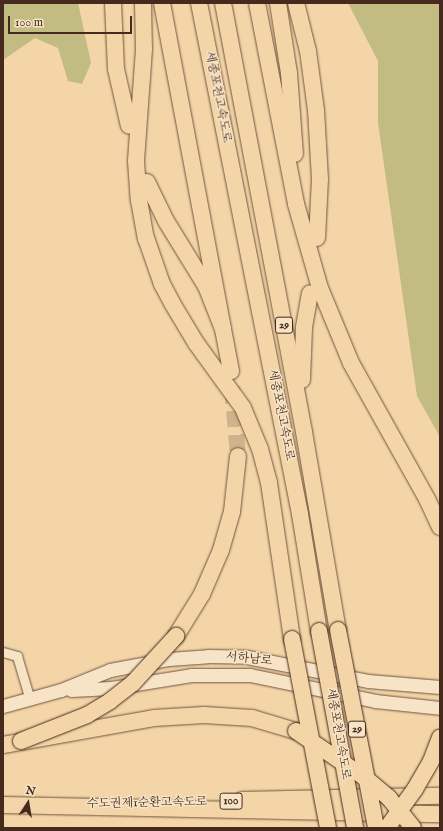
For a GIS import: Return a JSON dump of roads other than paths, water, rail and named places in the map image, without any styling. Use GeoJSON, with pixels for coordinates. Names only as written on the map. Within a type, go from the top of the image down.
{"type":"FeatureCollection","features":[{"type":"Feature","properties":{"kind":"highway"},"geometry":{"type":"LineString","coordinates":[[113,3],[116,69],[129,126]]}},
{"type":"Feature","properties":{"kind":"highway"},"geometry":{"type":"LineString","coordinates":[[143,3],[144,49],[136,161],[139,200],[146,238],[168,297],[196,343],[243,408],[260,449],[269,483],[292,639],[328,828]]}},
{"type":"Feature","properties":{"kind":"highway"},"geometry":{"type":"LineString","coordinates":[[162,3],[231,371]]}},
{"type":"Feature","properties":{"kind":"highway","name":"세종포천고속도로"},"geometry":{"type":"LineString","coordinates":[[200,3],[300,514],[319,631],[355,828]]}},
{"type":"Feature","properties":{"kind":"highway","name":"세종포천고속도로"},"geometry":{"type":"LineString","coordinates":[[223,3],[304,432],[338,630],[376,828]]}},
{"type":"Feature","properties":{"kind":"highway"},"geometry":{"type":"LineString","coordinates":[[232,3],[247,126]]}},
{"type":"Feature","properties":{"kind":"highway"},"geometry":{"type":"LineString","coordinates":[[257,3],[296,204],[320,288],[351,363],[427,499],[440,528]]}},
{"type":"Feature","properties":{"kind":"highway"},"geometry":{"type":"LineString","coordinates":[[278,3],[291,88],[296,204]]}},
{"type":"Feature","properties":{"kind":"highway"},"geometry":{"type":"LineString","coordinates":[[296,3],[308,51],[316,110],[320,179],[317,238]]}},
{"type":"Feature","properties":{"kind":"highway"},"geometry":{"type":"LineString","coordinates":[[147,182],[162,214],[206,286],[223,329]]}},
{"type":"Feature","properties":{"kind":"highway"},"geometry":{"type":"LineString","coordinates":[[304,432],[302,360],[304,327],[310,294]]}},
{"type":"Feature","properties":{"kind":"highway"},"geometry":{"type":"LineString","coordinates":[[21,741],[87,715],[110,701],[133,683],[176,636],[202,594],[221,550],[232,512],[238,456]]}},
{"type":"Feature","properties":{"kind":"highway"},"geometry":{"type":"LineString","coordinates":[[3,745],[154,718],[204,715],[252,718],[296,731],[364,777],[389,798],[413,828]]}},
{"type":"Feature","properties":{"kind":"highway"},"geometry":{"type":"LineString","coordinates":[[387,828],[415,789],[431,761],[440,738]]}},
{"type":"Feature","properties":{"kind":"highway","name":"수도권제1순환고속도로"},"geometry":{"type":"LineString","coordinates":[[21,806],[440,796]]}},
{"type":"Feature","properties":{"kind":"highway","name":"수도권제1순환고속도로"},"geometry":{"type":"LineString","coordinates":[[3,805],[440,814]]}},
{"type":"Feature","properties":{"kind":"main road","name":"서하남로"},"geometry":{"type":"LineString","coordinates":[[3,706],[30,700],[61,690],[110,670],[169,658],[208,656],[248,657],[368,681],[440,687]]}},
{"type":"Feature","properties":{"kind":"main road","name":"서하남로"},"geometry":{"type":"LineString","coordinates":[[61,690],[111,688],[191,676],[235,674],[285,681],[375,701],[440,708]]}},
{"type":"Feature","properties":{"kind":"street"},"geometry":{"type":"LineString","coordinates":[[3,652],[17,656],[30,700]]}},
{"type":"Feature","properties":{"kind":"tunnel"},"geometry":{"type":"LineString","coordinates":[[232,387],[238,456]]}}]}
